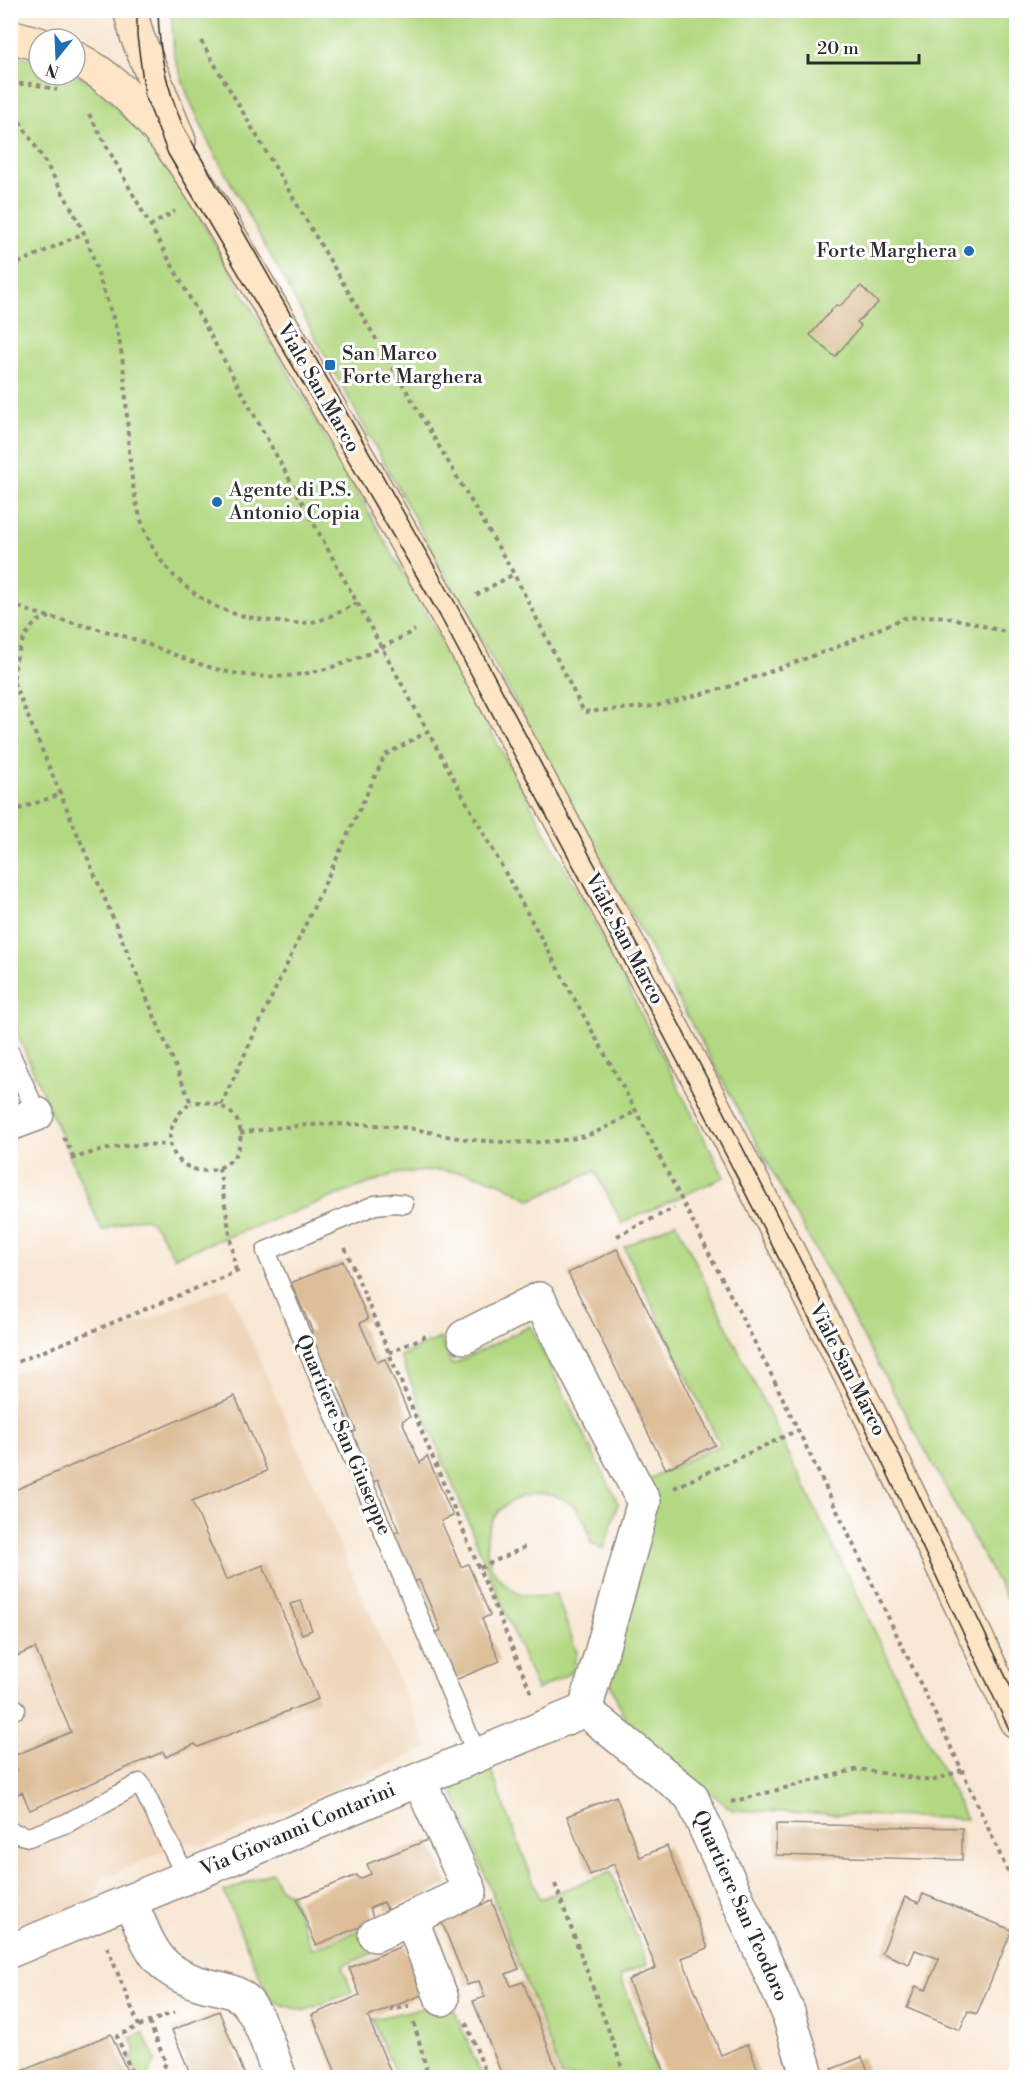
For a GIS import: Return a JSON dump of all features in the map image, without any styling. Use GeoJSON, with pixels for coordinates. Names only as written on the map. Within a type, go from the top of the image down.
{"type":"FeatureCollection","features":[{"type":"Feature","properties":{"kind":"street","name":"Viale San Marco"},"geometry":{"type":"LineString","coordinates":[[130,10],[137,36],[194,175],[447,611],[660,1006],[877,1429],[1017,1721]]}},
{"type":"Feature","properties":{"kind":"street"},"geometry":{"type":"LineString","coordinates":[[10,36],[27,41]]}},
{"type":"Feature","properties":{"kind":"street","name":"Viale San Marco"},"geometry":{"type":"LineString","coordinates":[[87,65],[134,103],[194,175]]}},
{"type":"Feature","properties":{"kind":"street"},"geometry":{"type":"LineString","coordinates":[[451,1333],[539,1299],[644,1502],[585,1710]]}},
{"type":"Feature","properties":{"kind":"street","name":"Via Giovanni Contarini"},"geometry":{"type":"LineString","coordinates":[[10,1951],[585,1710]]}},
{"type":"Feature","properties":{"kind":"street","name":"Quartiere San Teodoro"},"geometry":{"type":"LineString","coordinates":[[585,1710],[691,1796],[788,2012],[808,2078]]}},
{"type":"Feature","properties":{"kind":"street"},"geometry":{"type":"LineString","coordinates":[[375,1935],[471,1891],[419,1780]]}},
{"type":"Feature","properties":{"kind":"street"},"geometry":{"type":"LineString","coordinates":[[130,1900],[152,1949],[164,1966],[184,1979],[229,1991],[242,1997],[254,2011],[280,2078]]}},
{"type":"Feature","properties":{"kind":"street"},"geometry":{"type":"LineString","coordinates":[[411,1918],[442,1999]]}},
{"type":"Feature","properties":{"kind":"lane"},"geometry":{"type":"LineString","coordinates":[[10,1053],[24,1119]]}},
{"type":"Feature","properties":{"kind":"lane"},"geometry":{"type":"LineString","coordinates":[[269,1258],[266,1251],[375,1205],[404,1204]]}},
{"type":"Feature","properties":{"kind":"lane","name":"Quartiere San Giuseppe"},"geometry":{"type":"LineString","coordinates":[[269,1258],[477,1755]]}},
{"type":"Feature","properties":{"kind":"lane"},"geometry":{"type":"LineString","coordinates":[[10,1832],[29,1838],[67,1823],[140,1782],[186,1877]]}},
{"type":"Feature","properties":{"kind":"path"},"geometry":{"type":"LineString","coordinates":[[201,41],[514,573],[584,712],[656,706],[728,687],[837,647],[904,618],[947,618],[1017,635]]}},
{"type":"Feature","properties":{"kind":"path"},"geometry":{"type":"LineString","coordinates":[[10,84],[33,84],[63,94]]}},
{"type":"Feature","properties":{"kind":"path"},"geometry":{"type":"LineString","coordinates":[[10,106],[39,152],[84,233],[117,334],[124,377],[134,490],[139,520],[150,545],[169,573],[195,594],[224,611],[255,618],[285,622],[311,622],[357,603]]}},
{"type":"Feature","properties":{"kind":"path"},"geometry":{"type":"LineString","coordinates":[[84,109],[91,115],[636,1111],[798,1430],[963,1770],[1017,1890]]}},
{"type":"Feature","properties":{"kind":"path"},"geometry":{"type":"LineString","coordinates":[[10,267],[84,233]]}},
{"type":"Feature","properties":{"kind":"path"},"geometry":{"type":"LineString","coordinates":[[467,601],[514,573]]}},
{"type":"Feature","properties":{"kind":"path"},"geometry":{"type":"LineString","coordinates":[[10,604],[86,625],[226,672],[246,675],[289,677],[322,671],[382,648],[420,627]]}},
{"type":"Feature","properties":{"kind":"path"},"geometry":{"type":"LineString","coordinates":[[14,683],[14,670],[22,643],[38,621],[51,617]]}},
{"type":"Feature","properties":{"kind":"path"},"geometry":{"type":"LineString","coordinates":[[10,674],[191,1103]]}},
{"type":"Feature","properties":{"kind":"path"},"geometry":{"type":"LineString","coordinates":[[221,1106],[385,756],[429,731]]}},
{"type":"Feature","properties":{"kind":"path"},"geometry":{"type":"LineString","coordinates":[[10,812],[61,794]]}},
{"type":"Feature","properties":{"kind":"path"},"geometry":{"type":"LineString","coordinates":[[207,1101],[221,1106],[233,1115],[240,1133],[240,1143],[236,1153],[219,1168],[202,1171],[192,1169],[175,1156],[170,1134],[172,1124],[177,1115],[191,1103],[207,1101]]}},
{"type":"Feature","properties":{"kind":"path"},"geometry":{"type":"LineString","coordinates":[[240,1133],[314,1124],[360,1125],[408,1128],[473,1139],[560,1142],[595,1133],[636,1111]]}},
{"type":"Feature","properties":{"kind":"path"},"geometry":{"type":"LineString","coordinates":[[70,1159],[117,1146],[138,1143],[171,1144]]}},
{"type":"Feature","properties":{"kind":"path"},"geometry":{"type":"LineString","coordinates":[[219,1168],[236,1272]]}},
{"type":"Feature","properties":{"kind":"path"},"geometry":{"type":"LineString","coordinates":[[617,1236],[674,1208]]}},
{"type":"Feature","properties":{"kind":"path"},"geometry":{"type":"LineString","coordinates":[[334,1222],[545,1727]]}},
{"type":"Feature","properties":{"kind":"path"},"geometry":{"type":"LineString","coordinates":[[10,1365],[269,1258]]}},
{"type":"Feature","properties":{"kind":"path"},"geometry":{"type":"LineString","coordinates":[[389,1353],[451,1333]]}},
{"type":"Feature","properties":{"kind":"path"},"geometry":{"type":"LineString","coordinates":[[644,1502],[798,1430]]}},
{"type":"Feature","properties":{"kind":"path"},"geometry":{"type":"LineString","coordinates":[[480,1568],[525,1547]]}},
{"type":"Feature","properties":{"kind":"path"},"geometry":{"type":"LineString","coordinates":[[699,1811],[858,1769],[932,1781],[963,1770]]}},
{"type":"Feature","properties":{"kind":"path"},"geometry":{"type":"LineString","coordinates":[[555,1884],[626,2078]]}},
{"type":"Feature","properties":{"kind":"path"},"geometry":{"type":"LineString","coordinates":[[94,1916],[139,2026],[117,2036],[134,2078]]}},
{"type":"Feature","properties":{"kind":"path"},"geometry":{"type":"LineString","coordinates":[[410,2006],[429,2078]]}},
{"type":"Feature","properties":{"kind":"path"},"geometry":{"type":"LineString","coordinates":[[149,2022],[166,2063],[158,2078]]}},
{"type":"Feature","properties":{"kind":"shaded area"},"geometry":{"type":"Polygon","coordinates":[[[228,1287],[428,1748],[204,1846],[187,1841],[101,1879],[95,1900],[11,1937],[11,1375],[228,1287]]]}},
{"type":"Feature","properties":{"kind":"green space"},"geometry":{"type":"Polygon","coordinates":[[[171,11],[1016,11],[1016,1616],[210,145],[188,96],[174,55],[171,11]]]}},
{"type":"Feature","properties":{"kind":"green space"},"geometry":{"type":"Polygon","coordinates":[[[10,55],[27,58],[27,87],[87,87],[88,80],[161,150],[429,618],[587,908],[724,1177],[622,1223],[595,1171],[531,1200],[499,1182],[469,1173],[435,1170],[394,1174],[174,1257],[159,1231],[147,1220],[130,1220],[102,1231],[11,1019],[10,748],[18,744],[10,726],[10,55]]]}},
{"type":"Feature","properties":{"kind":"green space"},"geometry":{"type":"Polygon","coordinates":[[[676,1222],[966,1819],[732,1810],[627,1724],[604,1669],[642,1482],[720,1445],[624,1247],[676,1222]]]}},
{"type":"Feature","properties":{"kind":"green space"},"geometry":{"type":"Polygon","coordinates":[[[530,1326],[618,1503],[604,1549],[591,1543],[587,1525],[577,1509],[564,1499],[549,1494],[533,1494],[518,1498],[504,1506],[494,1517],[488,1532],[487,1549],[493,1570],[508,1586],[521,1593],[534,1596],[556,1594],[577,1653],[572,1672],[537,1690],[400,1356],[440,1338],[452,1365],[530,1326]]]}},
{"type":"Feature","properties":{"kind":"green space"},"geometry":{"type":"Polygon","coordinates":[[[488,1763],[540,1899],[611,1872],[647,1964],[620,1975],[657,2073],[644,2077],[562,2077],[448,1778],[488,1763]]]}},
{"type":"Feature","properties":{"kind":"green space"},"geometry":{"type":"Polygon","coordinates":[[[272,1872],[278,1886],[291,1895],[312,1949],[368,1927],[378,1951],[342,1966],[352,1992],[304,2011],[270,2001],[224,1892],[272,1872]]]}},
{"type":"Feature","properties":{"kind":"green space"},"geometry":{"type":"Polygon","coordinates":[[[451,2002],[482,2077],[397,2077],[372,2019],[451,2002]]]}},
{"type":"Feature","properties":{"kind":"green space"},"geometry":{"type":"Polygon","coordinates":[[[143,2033],[156,2061],[147,2077],[138,2077],[131,2061],[136,2050],[131,2038],[143,2033]]]}},
{"type":"Feature","properties":{"kind":"building"},"geometry":{"type":"Polygon","coordinates":[[[861,286],[878,303],[857,322],[861,326],[835,357],[810,335],[836,305],[840,306],[861,286]]]}},
{"type":"Feature","properties":{"kind":"building"},"geometry":{"type":"Polygon","coordinates":[[[617,1249],[715,1445],[666,1469],[568,1273],[617,1249]]]}},
{"type":"Feature","properties":{"kind":"building"},"geometry":{"type":"Polygon","coordinates":[[[343,1261],[368,1319],[360,1323],[377,1362],[385,1359],[410,1417],[402,1421],[420,1463],[427,1456],[453,1516],[441,1521],[461,1567],[468,1564],[490,1615],[482,1619],[500,1661],[453,1681],[433,1634],[441,1630],[419,1580],[411,1583],[389,1532],[399,1532],[378,1480],[368,1484],[348,1434],[356,1431],[336,1381],[326,1385],[305,1332],[313,1332],[291,1283],[343,1261]]]}},
{"type":"Feature","properties":{"kind":"building"},"geometry":{"type":"Polygon","coordinates":[[[235,1396],[267,1471],[192,1501],[226,1580],[263,1565],[318,1699],[198,1747],[195,1744],[166,1757],[163,1752],[30,1810],[22,1792],[10,1797],[10,1773],[17,1770],[11,1757],[71,1732],[35,1648],[10,1659],[10,1492],[235,1396]]]}},
{"type":"Feature","properties":{"kind":"building"},"geometry":{"type":"Polygon","coordinates":[[[301,1601],[312,1630],[302,1634],[290,1604],[301,1601]]]}},
{"type":"Feature","properties":{"kind":"building"},"geometry":{"type":"Polygon","coordinates":[[[616,1796],[640,1857],[667,1846],[708,1948],[682,1958],[721,2055],[748,2044],[761,2078],[693,2078],[692,2075],[685,2078],[667,2078],[628,1980],[656,1968],[614,1864],[590,1875],[567,1816],[616,1796]]]}},
{"type":"Feature","properties":{"kind":"building"},"geometry":{"type":"Polygon","coordinates":[[[776,1824],[962,1828],[962,1860],[776,1855],[776,1824]]]}},
{"type":"Feature","properties":{"kind":"building"},"geometry":{"type":"Polygon","coordinates":[[[430,1839],[449,1885],[387,1910],[384,1902],[370,1908],[374,1921],[316,1945],[297,1899],[357,1875],[359,1879],[371,1874],[367,1864],[430,1839]]]}},
{"type":"Feature","properties":{"kind":"building"},"geometry":{"type":"Polygon","coordinates":[[[923,1894],[1012,1930],[977,2014],[968,2011],[960,2030],[907,2008],[916,1986],[926,1990],[939,1959],[915,1950],[909,1964],[882,1953],[905,1897],[919,1903],[923,1894]]]}},
{"type":"Feature","properties":{"kind":"building"},"geometry":{"type":"Polygon","coordinates":[[[492,1901],[519,1969],[506,1974],[511,1986],[523,1982],[560,2078],[503,2078],[473,2001],[485,1997],[479,1981],[467,1985],[441,1920],[492,1901]]]}},
{"type":"Feature","properties":{"kind":"building"},"geometry":{"type":"Polygon","coordinates":[[[404,1945],[424,1994],[368,2017],[393,2078],[338,2078],[312,2015],[360,1995],[349,1968],[404,1945]]]}},
{"type":"Feature","properties":{"kind":"building"},"geometry":{"type":"Polygon","coordinates":[[[219,2011],[246,2078],[192,2078],[172,2030],[219,2011]]]}},
{"type":"Feature","properties":{"kind":"building"},"geometry":{"type":"Polygon","coordinates":[[[111,2034],[130,2078],[10,2078],[10,2076],[111,2034]]]}},
{"type":"Feature","properties":{"kind":"building"},"geometry":{"type":"Polygon","coordinates":[[[862,2057],[871,2078],[836,2078],[832,2069],[862,2057]]]}},
{"type":"Feature","properties":{"kind":"tram line"},"geometry":{"type":"LineString","coordinates":[[137,10],[137,36],[145,96],[168,154],[440,616],[689,1083],[868,1433],[1016,1744]]}},
{"type":"Feature","properties":{"kind":"tram line"},"geometry":{"type":"LineString","coordinates":[[158,10],[164,70],[183,126],[457,606],[668,1002],[885,1425],[1016,1698]]}},
{"type":"Feature","properties":{"kind":"place","name":"Forte Marghera"},"geometry":{"type":"Point","coordinates":[969,251]}},
{"type":"Feature","properties":{"kind":"place","name":"San Marco Forte Marghera"},"geometry":{"type":"Point","coordinates":[330,365]}},
{"type":"Feature","properties":{"kind":"place","name":"Agente di P.S. Antonio Copia"},"geometry":{"type":"Point","coordinates":[217,502]}}]}
